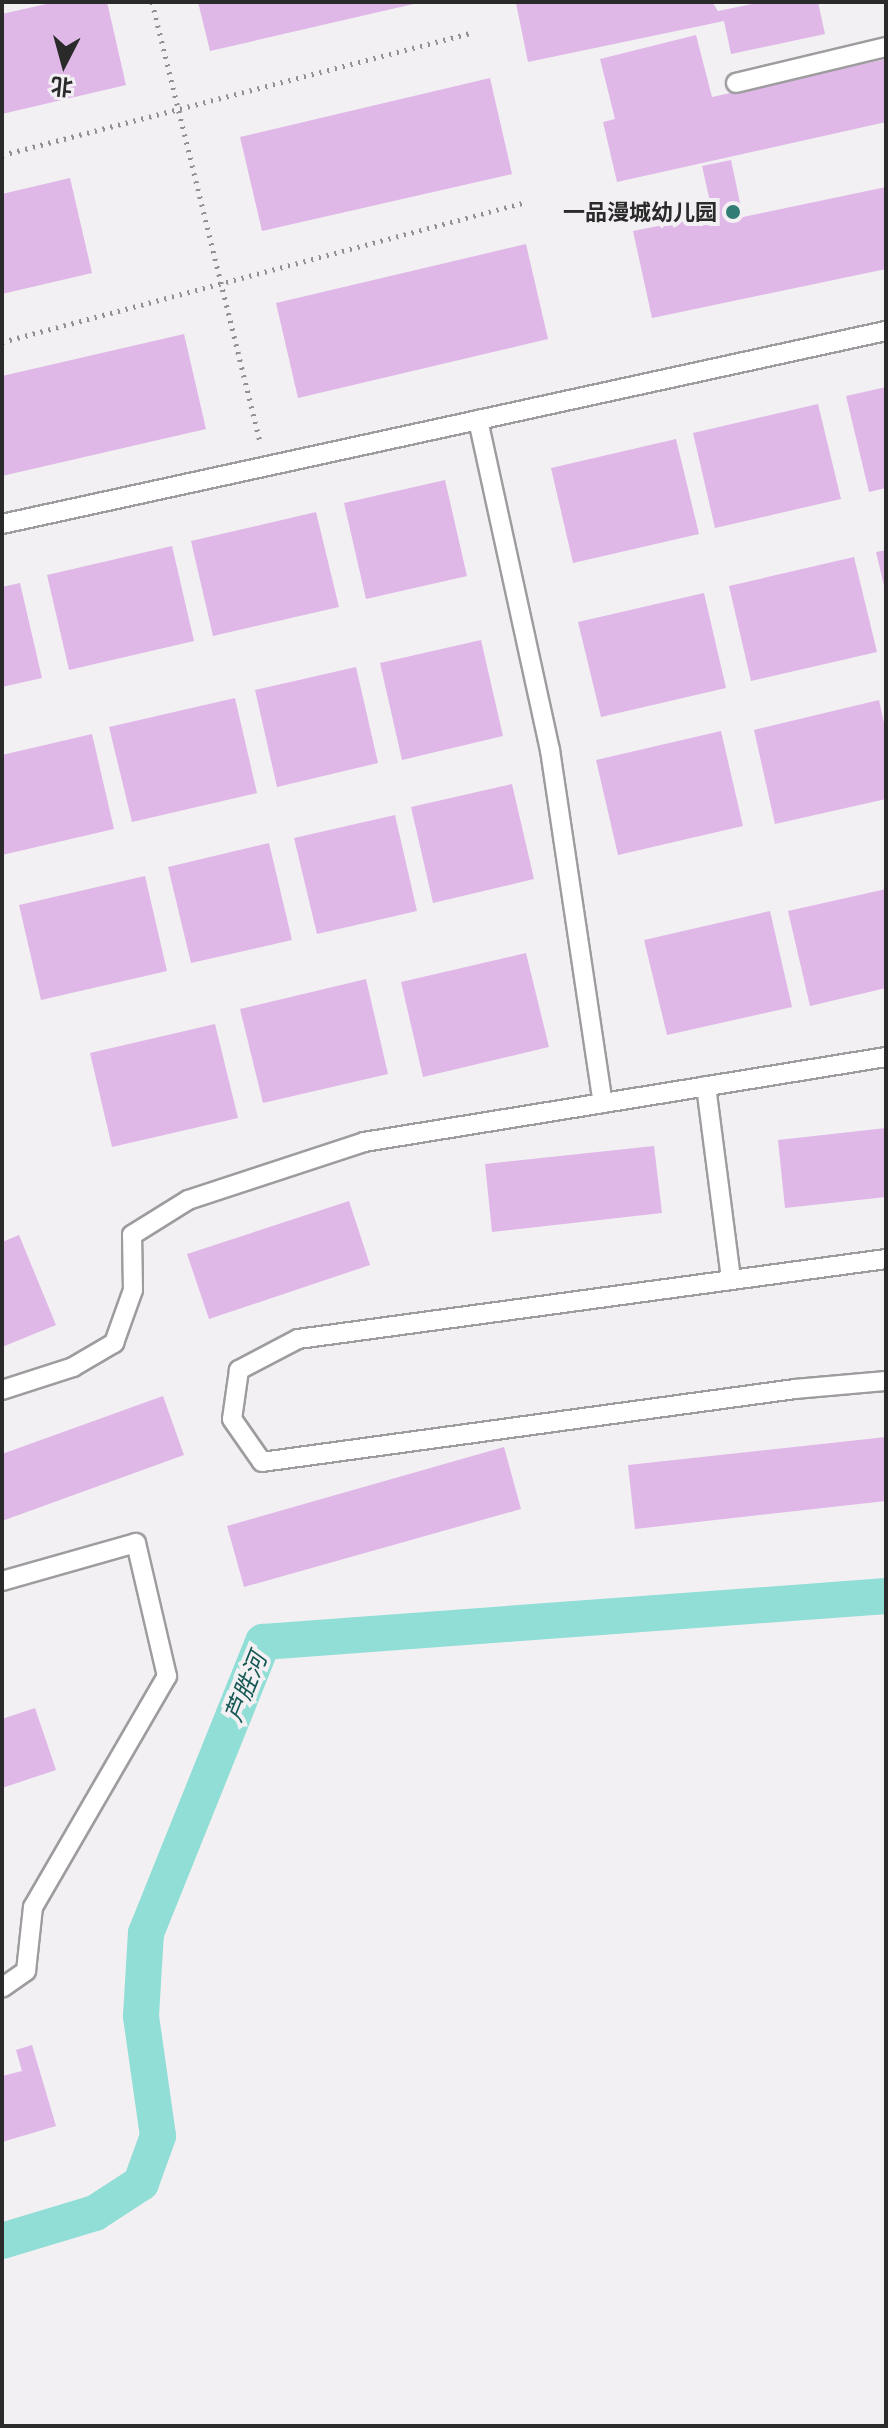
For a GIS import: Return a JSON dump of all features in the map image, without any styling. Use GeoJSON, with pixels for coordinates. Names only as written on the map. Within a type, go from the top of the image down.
{"type":"FeatureCollection","features":[{"type":"Feature","properties":{"kind":"lane"},"geometry":{"type":"LineString","coordinates":[[736,83],[886,47]]}},
{"type":"Feature","properties":{"kind":"lane"},"geometry":{"type":"LineString","coordinates":[[2,524],[886,331]]}},
{"type":"Feature","properties":{"kind":"lane"},"geometry":{"type":"LineString","coordinates":[[478,420],[550,750],[603,1103]]}},
{"type":"Feature","properties":{"kind":"lane"},"geometry":{"type":"LineString","coordinates":[[2,1390],[73,1367],[114,1343],[133,1290],[132,1235],[188,1200],[364,1142],[886,1057]]}},
{"type":"Feature","properties":{"kind":"lane"},"geometry":{"type":"LineString","coordinates":[[706,1086],[731,1278]]}},
{"type":"Feature","properties":{"kind":"lane"},"geometry":{"type":"LineString","coordinates":[[886,1259],[298,1339],[239,1370],[232,1419],[262,1462],[795,1389],[886,1381]]}},
{"type":"Feature","properties":{"kind":"lane"},"geometry":{"type":"LineString","coordinates":[[2,1581],[136,1543],[167,1676],[33,1907],[26,1971],[2,1988]]}},
{"type":"Feature","properties":{"kind":"path"},"geometry":{"type":"LineString","coordinates":[[152,2],[266,467]]}},
{"type":"Feature","properties":{"kind":"path"},"geometry":{"type":"LineString","coordinates":[[2,155],[472,33]]}},
{"type":"Feature","properties":{"kind":"path"},"geometry":{"type":"LineString","coordinates":[[2,342],[526,202]]}},
{"type":"Feature","properties":{"kind":"building"},"geometry":{"type":"Polygon","coordinates":[[[55,2],[107,2],[126,85],[2,114],[2,14],[55,2]]]}},
{"type":"Feature","properties":{"kind":"building"},"geometry":{"type":"Polygon","coordinates":[[[198,2],[418,2],[418,3],[210,51],[198,2]]]}},
{"type":"Feature","properties":{"kind":"building"},"geometry":{"type":"Polygon","coordinates":[[[712,2],[718,11],[762,2],[818,2],[825,34],[731,54],[724,21],[528,62],[516,3],[712,2]]]}},
{"type":"Feature","properties":{"kind":"building"},"geometry":{"type":"Polygon","coordinates":[[[696,35],[712,97],[886,59],[886,122],[617,182],[603,122],[615,119],[600,59],[696,35]]]}},
{"type":"Feature","properties":{"kind":"building"},"geometry":{"type":"Polygon","coordinates":[[[490,78],[512,174],[262,231],[240,137],[490,78]]]}},
{"type":"Feature","properties":{"kind":"building"},"geometry":{"type":"Polygon","coordinates":[[[731,160],[743,217],[886,187],[886,269],[652,318],[633,231],[713,215],[702,166],[731,160]]]}},
{"type":"Feature","properties":{"kind":"building"},"geometry":{"type":"Polygon","coordinates":[[[70,178],[92,273],[2,294],[2,194],[70,178]]]}},
{"type":"Feature","properties":{"kind":"building"},"geometry":{"type":"Polygon","coordinates":[[[526,244],[548,339],[298,398],[276,303],[526,244]]]}},
{"type":"Feature","properties":{"kind":"building"},"geometry":{"type":"Polygon","coordinates":[[[184,334],[206,429],[2,476],[2,376],[184,334]]]}},
{"type":"Feature","properties":{"kind":"building"},"geometry":{"type":"Polygon","coordinates":[[[886,387],[886,488],[869,492],[846,396],[886,387]]]}},
{"type":"Feature","properties":{"kind":"building"},"geometry":{"type":"Polygon","coordinates":[[[818,404],[841,499],[715,528],[693,433],[818,404]]]}},
{"type":"Feature","properties":{"kind":"building"},"geometry":{"type":"Polygon","coordinates":[[[676,439],[699,534],[573,563],[551,468],[676,439]]]}},
{"type":"Feature","properties":{"kind":"building"},"geometry":{"type":"Polygon","coordinates":[[[445,480],[467,576],[366,599],[344,503],[445,480]]]}},
{"type":"Feature","properties":{"kind":"building"},"geometry":{"type":"Polygon","coordinates":[[[316,512],[339,607],[213,636],[191,541],[316,512]]]}},
{"type":"Feature","properties":{"kind":"building"},"geometry":{"type":"Polygon","coordinates":[[[172,546],[194,641],[69,670],[47,575],[172,546]]]}},
{"type":"Feature","properties":{"kind":"building"},"geometry":{"type":"Polygon","coordinates":[[[886,550],[886,590],[885,590],[876,552],[886,550]]]}},
{"type":"Feature","properties":{"kind":"building"},"geometry":{"type":"Polygon","coordinates":[[[854,557],[877,652],[751,681],[729,586],[854,557]]]}},
{"type":"Feature","properties":{"kind":"building"},"geometry":{"type":"Polygon","coordinates":[[[20,583],[42,678],[2,687],[2,587],[20,583]]]}},
{"type":"Feature","properties":{"kind":"building"},"geometry":{"type":"Polygon","coordinates":[[[704,593],[726,688],[601,717],[578,622],[704,593]]]}},
{"type":"Feature","properties":{"kind":"building"},"geometry":{"type":"Polygon","coordinates":[[[481,640],[503,736],[402,760],[380,663],[481,640]]]}},
{"type":"Feature","properties":{"kind":"building"},"geometry":{"type":"Polygon","coordinates":[[[356,667],[378,763],[277,787],[255,690],[356,667]]]}},
{"type":"Feature","properties":{"kind":"building"},"geometry":{"type":"Polygon","coordinates":[[[235,698],[257,793],[132,822],[109,727],[235,698]]]}},
{"type":"Feature","properties":{"kind":"building"},"geometry":{"type":"Polygon","coordinates":[[[879,700],[886,732],[886,799],[775,824],[754,730],[879,700]]]}},
{"type":"Feature","properties":{"kind":"building"},"geometry":{"type":"Polygon","coordinates":[[[721,731],[743,826],[618,855],[596,760],[721,731]]]}},
{"type":"Feature","properties":{"kind":"building"},"geometry":{"type":"Polygon","coordinates":[[[92,734],[114,829],[2,855],[2,755],[92,734]]]}},
{"type":"Feature","properties":{"kind":"building"},"geometry":{"type":"Polygon","coordinates":[[[512,784],[534,879],[433,903],[411,807],[512,784]]]}},
{"type":"Feature","properties":{"kind":"building"},"geometry":{"type":"Polygon","coordinates":[[[395,815],[417,911],[317,934],[294,838],[395,815]]]}},
{"type":"Feature","properties":{"kind":"building"},"geometry":{"type":"Polygon","coordinates":[[[269,843],[292,940],[191,963],[168,867],[269,843]]]}},
{"type":"Feature","properties":{"kind":"building"},"geometry":{"type":"Polygon","coordinates":[[[145,876],[167,971],[41,1000],[19,905],[145,876]]]}},
{"type":"Feature","properties":{"kind":"building"},"geometry":{"type":"Polygon","coordinates":[[[886,889],[886,988],[810,1006],[788,911],[886,889]]]}},
{"type":"Feature","properties":{"kind":"building"},"geometry":{"type":"Polygon","coordinates":[[[770,911],[792,1007],[667,1035],[644,940],[770,911]]]}},
{"type":"Feature","properties":{"kind":"building"},"geometry":{"type":"Polygon","coordinates":[[[526,953],[549,1047],[423,1077],[401,982],[526,953]]]}},
{"type":"Feature","properties":{"kind":"building"},"geometry":{"type":"Polygon","coordinates":[[[366,979],[388,1074],[263,1103],[240,1009],[366,979]]]}},
{"type":"Feature","properties":{"kind":"building"},"geometry":{"type":"Polygon","coordinates":[[[215,1024],[238,1118],[112,1147],[90,1053],[215,1024]]]}},
{"type":"Feature","properties":{"kind":"building"},"geometry":{"type":"Polygon","coordinates":[[[886,1128],[886,1197],[785,1208],[778,1140],[886,1128]]]}},
{"type":"Feature","properties":{"kind":"building"},"geometry":{"type":"Polygon","coordinates":[[[654,1146],[662,1213],[492,1232],[485,1164],[654,1146]]]}},
{"type":"Feature","properties":{"kind":"building"},"geometry":{"type":"Polygon","coordinates":[[[349,1201],[370,1265],[209,1319],[187,1254],[349,1201]]]}},
{"type":"Feature","properties":{"kind":"building"},"geometry":{"type":"Polygon","coordinates":[[[19,1235],[56,1325],[2,1347],[2,1242],[19,1235]]]}},
{"type":"Feature","properties":{"kind":"building"},"geometry":{"type":"Polygon","coordinates":[[[163,1396],[184,1455],[2,1521],[2,1454],[163,1396]]]}},
{"type":"Feature","properties":{"kind":"building"},"geometry":{"type":"Polygon","coordinates":[[[886,1437],[886,1501],[635,1529],[628,1465],[886,1437]]]}},
{"type":"Feature","properties":{"kind":"building"},"geometry":{"type":"Polygon","coordinates":[[[504,1447],[521,1509],[244,1587],[227,1526],[504,1447]]]}},
{"type":"Feature","properties":{"kind":"building"},"geometry":{"type":"Polygon","coordinates":[[[35,1708],[56,1770],[2,1788],[2,1719],[35,1708]]]}},
{"type":"Feature","properties":{"kind":"building"},"geometry":{"type":"Polygon","coordinates":[[[32,2045],[56,2126],[2,2142],[2,2076],[22,2071],[16,2050],[32,2045]]]}},
{"type":"Feature","properties":{"kind":"waterway","name":"芦胜河"},"geometry":{"type":"LineString","coordinates":[[2,2241],[95,2213],[141,2183],[158,2136],[141,2016],[146,1933],[263,1642],[886,1596]]}},
{"type":"Feature","properties":{"kind":"place","name":"一品漫城幼儿园"},"geometry":{"type":"Point","coordinates":[733,212]}}]}
